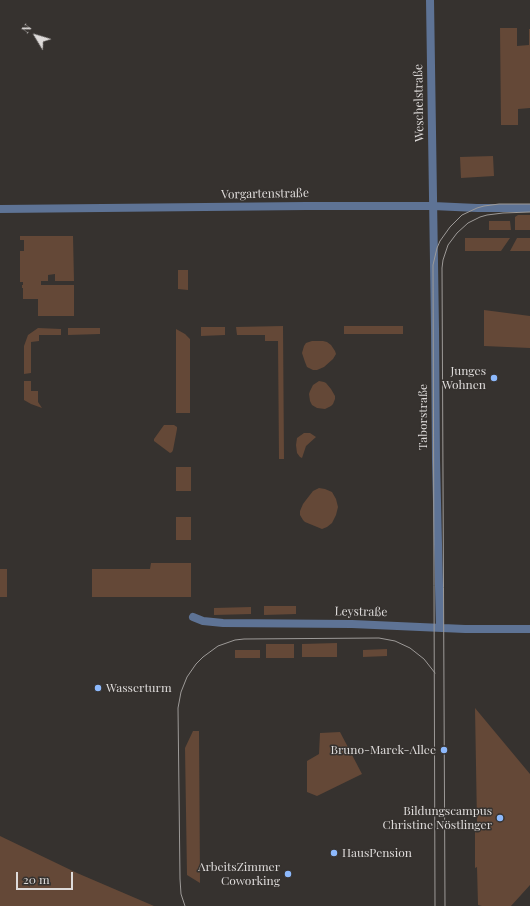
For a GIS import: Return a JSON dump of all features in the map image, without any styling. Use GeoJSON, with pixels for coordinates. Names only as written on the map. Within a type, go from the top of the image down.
{"type":"FeatureCollection","features":[{"type":"Feature","properties":{"kind":"street","name":"Weschelstraße"},"geometry":{"type":"LineString","coordinates":[[430,0],[433,206]]}},
{"type":"Feature","properties":{"kind":"street","name":"Vorgartenstraße"},"geometry":{"type":"LineString","coordinates":[[0,209],[307,206],[530,208]]}},
{"type":"Feature","properties":{"kind":"street","name":"Taborstraße"},"geometry":{"type":"LineString","coordinates":[[433,206],[436,460],[440,628]]}},
{"type":"Feature","properties":{"kind":"street","name":"Leystraße"},"geometry":{"type":"LineString","coordinates":[[193,617],[203,621],[223,623],[352,624],[465,629],[530,629]]}},
{"type":"Feature","properties":{"kind":"shaded area"},"geometry":{"type":"Polygon","coordinates":[[[500,28],[517,28],[517,46],[529,45],[530,29],[530,108],[518,109],[518,125],[501,125],[500,28]]]}},
{"type":"Feature","properties":{"kind":"shaded area"},"geometry":{"type":"Polygon","coordinates":[[[493,156],[494,176],[461,178],[460,157],[493,156]]]}},
{"type":"Feature","properties":{"kind":"shaded area"},"geometry":{"type":"Polygon","coordinates":[[[518,215],[530,215],[530,230],[515,230],[515,217],[518,215]]]}},
{"type":"Feature","properties":{"kind":"shaded area"},"geometry":{"type":"Polygon","coordinates":[[[489,221],[510,221],[511,230],[489,230],[489,221]]]}},
{"type":"Feature","properties":{"kind":"shaded area"},"geometry":{"type":"Polygon","coordinates":[[[20,236],[73,236],[74,281],[55,281],[55,274],[48,275],[48,281],[41,281],[41,285],[74,285],[74,316],[38,316],[38,299],[23,299],[23,282],[20,282],[20,251],[24,251],[24,240],[20,240],[20,236]]]}},
{"type":"Feature","properties":{"kind":"shaded area"},"geometry":{"type":"Polygon","coordinates":[[[465,238],[510,238],[501,251],[465,251],[465,238]]]}},
{"type":"Feature","properties":{"kind":"shaded area"},"geometry":{"type":"Polygon","coordinates":[[[517,238],[530,238],[530,251],[510,251],[517,238]]]}},
{"type":"Feature","properties":{"kind":"shaded area"},"geometry":{"type":"Polygon","coordinates":[[[178,270],[188,270],[188,290],[178,289],[178,270]]]}},
{"type":"Feature","properties":{"kind":"shaded area"},"geometry":{"type":"Polygon","coordinates":[[[484,310],[530,316],[530,348],[484,346],[484,310]]]}},
{"type":"Feature","properties":{"kind":"shaded area"},"geometry":{"type":"Polygon","coordinates":[[[283,326],[284,459],[279,459],[278,341],[265,341],[265,335],[237,335],[236,327],[283,326]]]}},
{"type":"Feature","properties":{"kind":"shaded area"},"geometry":{"type":"Polygon","coordinates":[[[344,326],[403,326],[403,334],[344,334],[344,326]]]}},
{"type":"Feature","properties":{"kind":"shaded area"},"geometry":{"type":"Polygon","coordinates":[[[201,327],[225,327],[225,335],[201,336],[201,327]]]}},
{"type":"Feature","properties":{"kind":"shaded area"},"geometry":{"type":"Polygon","coordinates":[[[38,328],[61,329],[61,335],[39,335],[39,341],[31,342],[31,373],[24,374],[24,346],[28,335],[38,328]]]}},
{"type":"Feature","properties":{"kind":"shaded area"},"geometry":{"type":"Polygon","coordinates":[[[68,328],[100,328],[100,334],[68,335],[68,328]]]}},
{"type":"Feature","properties":{"kind":"shaded area"},"geometry":{"type":"Polygon","coordinates":[[[176,329],[190,339],[190,413],[176,413],[176,329]]]}},
{"type":"Feature","properties":{"kind":"shaded area"},"geometry":{"type":"Polygon","coordinates":[[[312,341],[327,342],[331,345],[336,354],[324,367],[317,370],[307,367],[302,353],[306,343],[312,341]]]}},
{"type":"Feature","properties":{"kind":"shaded area"},"geometry":{"type":"Polygon","coordinates":[[[24,381],[31,381],[31,391],[38,391],[38,402],[42,408],[24,400],[24,381]]]}},
{"type":"Feature","properties":{"kind":"shaded area"},"geometry":{"type":"Polygon","coordinates":[[[319,381],[326,383],[335,396],[333,404],[325,409],[317,408],[312,405],[310,401],[310,391],[313,385],[319,381]]]}},
{"type":"Feature","properties":{"kind":"shaded area"},"geometry":{"type":"Polygon","coordinates":[[[164,425],[174,425],[177,427],[173,450],[170,453],[154,441],[164,425]]]}},
{"type":"Feature","properties":{"kind":"shaded area"},"geometry":{"type":"Polygon","coordinates":[[[304,433],[310,433],[316,437],[306,446],[302,458],[297,453],[296,445],[297,438],[304,433]]]}},
{"type":"Feature","properties":{"kind":"shaded area"},"geometry":{"type":"Polygon","coordinates":[[[176,467],[191,467],[191,491],[176,491],[176,467]]]}},
{"type":"Feature","properties":{"kind":"shaded area"},"geometry":{"type":"Polygon","coordinates":[[[319,488],[332,492],[338,507],[332,523],[322,529],[305,522],[300,515],[303,504],[313,491],[319,488]]]}},
{"type":"Feature","properties":{"kind":"shaded area"},"geometry":{"type":"Polygon","coordinates":[[[176,517],[191,517],[191,540],[176,540],[176,517]]]}},
{"type":"Feature","properties":{"kind":"shaded area"},"geometry":{"type":"Polygon","coordinates":[[[151,563],[191,563],[191,597],[92,597],[92,569],[150,569],[151,563]]]}},
{"type":"Feature","properties":{"kind":"shaded area"},"geometry":{"type":"Polygon","coordinates":[[[0,569],[7,569],[7,597],[0,597],[0,569]]]}},
{"type":"Feature","properties":{"kind":"shaded area"},"geometry":{"type":"Polygon","coordinates":[[[264,606],[296,606],[296,614],[264,615],[264,606]]]}},
{"type":"Feature","properties":{"kind":"shaded area"},"geometry":{"type":"Polygon","coordinates":[[[251,607],[251,614],[214,615],[214,608],[251,607]]]}},
{"type":"Feature","properties":{"kind":"shaded area"},"geometry":{"type":"Polygon","coordinates":[[[337,643],[337,657],[302,657],[302,644],[337,643]]]}},
{"type":"Feature","properties":{"kind":"shaded area"},"geometry":{"type":"Polygon","coordinates":[[[266,644],[294,644],[294,658],[266,658],[266,644]]]}},
{"type":"Feature","properties":{"kind":"shaded area"},"geometry":{"type":"Polygon","coordinates":[[[387,649],[387,656],[363,657],[363,650],[387,649]]]}},
{"type":"Feature","properties":{"kind":"shaded area"},"geometry":{"type":"Polygon","coordinates":[[[235,650],[260,650],[260,658],[235,658],[235,650]]]}},
{"type":"Feature","properties":{"kind":"shaded area"},"geometry":{"type":"Polygon","coordinates":[[[475,708],[530,774],[530,885],[511,906],[478,905],[477,867],[475,868],[475,824],[477,823],[475,708]]]}},
{"type":"Feature","properties":{"kind":"shaded area"},"geometry":{"type":"Polygon","coordinates":[[[193,731],[199,731],[200,883],[187,875],[185,748],[193,731]]]}},
{"type":"Feature","properties":{"kind":"shaded area"},"geometry":{"type":"Polygon","coordinates":[[[340,732],[362,774],[317,796],[307,792],[307,761],[319,754],[320,733],[340,732]]]}},
{"type":"Feature","properties":{"kind":"shaded area"},"geometry":{"type":"Polygon","coordinates":[[[0,836],[77,873],[154,906],[0,906],[0,836]]]}},
{"type":"Feature","properties":{"kind":"tram line"},"geometry":{"type":"LineString","coordinates":[[435,906],[433,265],[440,241],[450,227],[462,215],[484,206],[499,204],[530,204]]}},
{"type":"Feature","properties":{"kind":"tram line"},"geometry":{"type":"LineString","coordinates":[[445,906],[442,268],[448,245],[457,233],[468,223],[487,215],[530,212]]}},
{"type":"Feature","properties":{"kind":"tram line"},"geometry":{"type":"LineString","coordinates":[[185,906],[181,894],[180,879],[178,708],[181,692],[187,677],[203,657],[218,646],[235,640],[244,639],[379,638],[395,641],[410,648],[424,659],[435,673]]}},
{"type":"Feature","properties":{"kind":"place","name":"Junges Wohnen"},"geometry":{"type":"Point","coordinates":[494,378]}},
{"type":"Feature","properties":{"kind":"place","name":"Wasserturm"},"geometry":{"type":"Point","coordinates":[98,688]}},
{"type":"Feature","properties":{"kind":"place","name":"Bruno-Marek-Allee"},"geometry":{"type":"Point","coordinates":[444,750]}},
{"type":"Feature","properties":{"kind":"place","name":"Bildungscampus Christine Nöstlinger"},"geometry":{"type":"Point","coordinates":[500,818]}},
{"type":"Feature","properties":{"kind":"place","name":"HausPension"},"geometry":{"type":"Point","coordinates":[334,853]}},
{"type":"Feature","properties":{"kind":"place","name":"ArbeitsZimmer Coworking"},"geometry":{"type":"Point","coordinates":[288,874]}}]}
